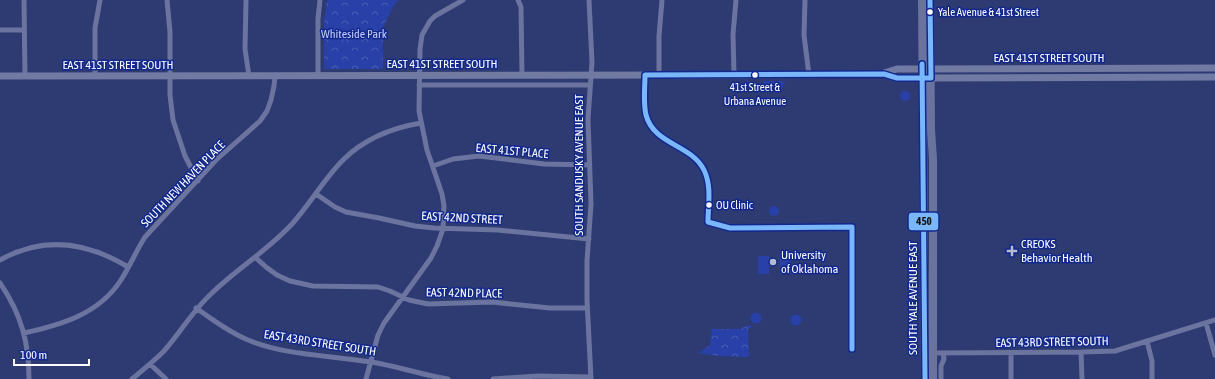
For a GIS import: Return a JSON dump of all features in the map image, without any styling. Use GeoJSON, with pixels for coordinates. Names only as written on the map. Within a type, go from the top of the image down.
{"type":"FeatureCollection","features":[{"type":"Feature","properties":{"kind":"main road","name":"SOUTH YALE AVENUE EAST"},"geometry":{"type":"LineString","coordinates":[[922,0],[924,192],[929,352],[934,379]]}},
{"type":"Feature","properties":{"kind":"main road","name":"SOUTH YALE AVENUE EAST"},"geometry":{"type":"LineString","coordinates":[[925,379],[929,352],[933,204],[930,0]]}},
{"type":"Feature","properties":{"kind":"main road","name":"EAST 41ST STREET SOUTH"},"geometry":{"type":"LineString","coordinates":[[884,74],[897,69],[922,68],[1215,68]]}},
{"type":"Feature","properties":{"kind":"main road"},"geometry":{"type":"LineString","coordinates":[[1068,77],[1072,68]]}},
{"type":"Feature","properties":{"kind":"main road"},"geometry":{"type":"LineString","coordinates":[[1072,68],[1076,78]]}},
{"type":"Feature","properties":{"kind":"main road"},"geometry":{"type":"LineString","coordinates":[[1184,68],[1184,77]]}},
{"type":"Feature","properties":{"kind":"main road","name":"EAST 41ST STREET SOUTH"},"geometry":{"type":"LineString","coordinates":[[0,76],[884,74],[897,78],[1215,77]]}},
{"type":"Feature","properties":{"kind":"main road"},"geometry":{"type":"LineString","coordinates":[[924,192],[933,204]]}},
{"type":"Feature","properties":{"kind":"street"},"geometry":{"type":"LineString","coordinates":[[24,0],[25,76]]}},
{"type":"Feature","properties":{"kind":"street"},"geometry":{"type":"LineString","coordinates":[[95,76],[95,28],[100,0]]}},
{"type":"Feature","properties":{"kind":"street"},"geometry":{"type":"LineString","coordinates":[[166,0],[170,32],[169,76],[170,101],[173,120],[185,156],[198,181]]}},
{"type":"Feature","properties":{"kind":"street"},"geometry":{"type":"LineString","coordinates":[[246,0],[245,49],[249,76]]}},
{"type":"Feature","properties":{"kind":"street"},"geometry":{"type":"LineString","coordinates":[[318,76],[318,19],[320,0]]}},
{"type":"Feature","properties":{"kind":"street"},"geometry":{"type":"LineString","coordinates":[[366,379],[378,335],[384,323],[402,296],[431,258],[443,229],[443,199],[439,181],[425,144],[419,111],[420,42],[425,28],[435,16],[463,0]]}},
{"type":"Feature","properties":{"kind":"street"},"geometry":{"type":"LineString","coordinates":[[518,0],[521,7],[522,75]]}},
{"type":"Feature","properties":{"kind":"street","name":"SOUTH SANDUSKY AVENUE EAST"},"geometry":{"type":"LineString","coordinates":[[589,0],[592,62],[588,119],[591,204],[587,308],[591,378]]}},
{"type":"Feature","properties":{"kind":"street"},"geometry":{"type":"LineString","coordinates":[[659,75],[659,36],[662,0]]}},
{"type":"Feature","properties":{"kind":"street"},"geometry":{"type":"LineString","coordinates":[[734,75],[733,34],[736,0]]}},
{"type":"Feature","properties":{"kind":"street"},"geometry":{"type":"LineString","coordinates":[[805,0],[804,35],[809,75]]}},
{"type":"Feature","properties":{"kind":"street"},"geometry":{"type":"LineString","coordinates":[[0,30],[24,30]]}},
{"type":"Feature","properties":{"kind":"street","name":"SOUTH NEW HAVEN PLACE"},"geometry":{"type":"LineString","coordinates":[[24,333],[67,322],[93,309],[112,292],[121,280],[145,237],[216,160],[252,129],[267,111],[273,93],[274,76]]}},
{"type":"Feature","properties":{"kind":"street","name":"EAST 41ST STREET SOUTH"},"geometry":{"type":"LineString","coordinates":[[419,85],[590,85]]}},
{"type":"Feature","properties":{"kind":"street"},"geometry":{"type":"LineString","coordinates":[[132,379],[164,350],[196,308],[236,271],[274,242],[293,223],[342,161],[362,144],[373,138],[401,127],[421,123]]}},
{"type":"Feature","properties":{"kind":"street","name":"EAST 41ST PLACE"},"geometry":{"type":"LineString","coordinates":[[433,166],[453,159],[479,156],[544,164],[590,165]]}},
{"type":"Feature","properties":{"kind":"street","name":"EAST 42ND STREET"},"geometry":{"type":"LineString","coordinates":[[316,194],[334,207],[346,212],[415,226],[443,229],[498,230],[589,239]]}},
{"type":"Feature","properties":{"kind":"street"},"geometry":{"type":"LineString","coordinates":[[0,260],[32,247],[64,244],[106,254],[128,267]]}},
{"type":"Feature","properties":{"kind":"street","name":"EAST 42ND PLACE"},"geometry":{"type":"LineString","coordinates":[[255,257],[277,275],[302,285],[378,288],[428,304],[492,302],[550,308],[587,308]]}},
{"type":"Feature","properties":{"kind":"street"},"geometry":{"type":"LineString","coordinates":[[0,283],[10,298],[22,326],[28,354],[29,379]]}},
{"type":"Feature","properties":{"kind":"street","name":"EAST 43RD STREET SOUTH"},"geometry":{"type":"LineString","coordinates":[[196,308],[216,323],[234,333],[262,345],[303,353],[370,362],[448,379]]}},
{"type":"Feature","properties":{"kind":"street","name":"EAST 43RD STREET SOUTH"},"geometry":{"type":"LineString","coordinates":[[929,352],[1011,353],[1115,350],[1215,320]]}},
{"type":"Feature","properties":{"kind":"street"},"geometry":{"type":"LineString","coordinates":[[1206,322],[1215,355]]}},
{"type":"Feature","properties":{"kind":"street"},"geometry":{"type":"LineString","coordinates":[[1147,341],[1152,362],[1152,379]]}},
{"type":"Feature","properties":{"kind":"street"},"geometry":{"type":"LineString","coordinates":[[1081,352],[1082,379]]}},
{"type":"Feature","properties":{"kind":"street"},"geometry":{"type":"LineString","coordinates":[[941,379],[941,366],[944,359],[943,353]]}},
{"type":"Feature","properties":{"kind":"street"},"geometry":{"type":"LineString","coordinates":[[1011,353],[1011,379]]}},
{"type":"Feature","properties":{"kind":"street"},"geometry":{"type":"LineString","coordinates":[[150,364],[166,379]]}},
{"type":"Feature","properties":{"kind":"street"},"geometry":{"type":"LineString","coordinates":[[493,379],[538,376],[591,378]]}},
{"type":"Feature","properties":{"kind":"green space","name":"Whiteside Park"},"geometry":{"type":"Polygon","coordinates":[[[327,0],[399,0],[396,2],[383,27],[383,69],[324,69],[324,22],[327,0]]]}},
{"type":"Feature","properties":{"kind":"green space"},"geometry":{"type":"Polygon","coordinates":[[[763,81],[785,81],[782,89],[773,92],[768,90],[763,81]]]}},
{"type":"Feature","properties":{"kind":"green space"},"geometry":{"type":"Polygon","coordinates":[[[903,91],[907,91],[909,92],[909,100],[903,101],[900,98],[900,94],[903,91]]]}},
{"type":"Feature","properties":{"kind":"green space"},"geometry":{"type":"Polygon","coordinates":[[[772,206],[776,206],[778,207],[778,215],[772,216],[769,213],[769,209],[772,206]]]}},
{"type":"Feature","properties":{"kind":"green space"},"geometry":{"type":"Polygon","coordinates":[[[758,256],[769,256],[769,274],[758,274],[758,256]]]}},
{"type":"Feature","properties":{"kind":"green space"},"geometry":{"type":"Polygon","coordinates":[[[780,256],[791,256],[791,274],[780,274],[780,256]]]}},
{"type":"Feature","properties":{"kind":"green space"},"geometry":{"type":"Polygon","coordinates":[[[756,312],[760,314],[762,318],[760,322],[756,324],[752,322],[750,318],[752,314],[756,312]]]}},
{"type":"Feature","properties":{"kind":"green space"},"geometry":{"type":"Polygon","coordinates":[[[796,314],[800,316],[802,320],[800,324],[796,326],[792,324],[790,320],[792,316],[796,314]]]}},
{"type":"Feature","properties":{"kind":"green space"},"geometry":{"type":"Polygon","coordinates":[[[749,325],[751,328],[748,328],[749,357],[719,356],[698,353],[710,345],[712,329],[740,329],[749,325]]]}},
{"type":"Feature","properties":{"kind":"transit line","name":"450"},"geometry":{"type":"LineString","coordinates":[[852,349],[852,227],[730,228],[708,222],[709,189],[704,170],[698,161],[691,155],[664,139],[650,125],[645,110],[645,75],[884,74],[897,78],[931,78],[930,0]]}},
{"type":"Feature","properties":{"kind":"transit line","name":"450"},"geometry":{"type":"LineString","coordinates":[[922,64],[925,379]]}},
{"type":"Feature","properties":{"kind":"place","name":"Yale Avenue & 41st Street"},"geometry":{"type":"Point","coordinates":[930,12]}},
{"type":"Feature","properties":{"kind":"place","name":"41st Street & Urbana Avenue"},"geometry":{"type":"Point","coordinates":[755,75]}},
{"type":"Feature","properties":{"kind":"place","name":"OU Clinic"},"geometry":{"type":"Point","coordinates":[709,205]}},
{"type":"Feature","properties":{"kind":"place","name":"CREOKS Behavior Health"},"geometry":{"type":"Point","coordinates":[1012,251]}},
{"type":"Feature","properties":{"kind":"place","name":"University of Oklahoma"},"geometry":{"type":"Point","coordinates":[773,262]}}]}
